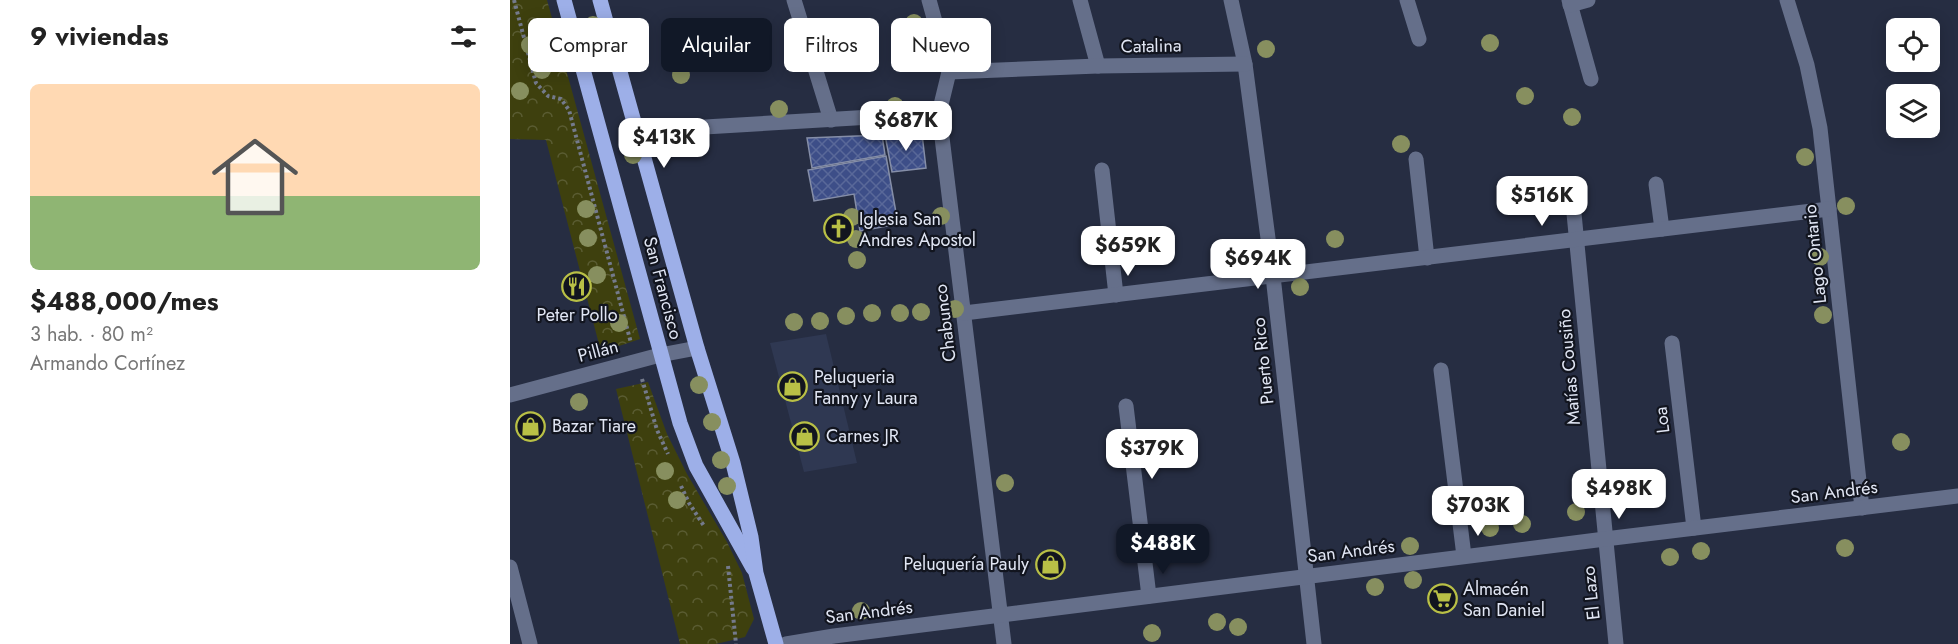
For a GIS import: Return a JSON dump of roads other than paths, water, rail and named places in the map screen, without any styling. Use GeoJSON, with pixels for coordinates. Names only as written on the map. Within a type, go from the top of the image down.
{"type":"FeatureCollection","features":[{"type":"Feature","properties":{"kind":"main road","name":"San Francisco"},"geometry":{"type":"LineString","coordinates":[[564,0],[680,423],[696,466],[756,573]]}},
{"type":"Feature","properties":{"kind":"main road","name":"San Francisco"},"geometry":{"type":"LineString","coordinates":[[600,0],[697,348],[733,463],[751,537],[756,573],[776,644]]}},
{"type":"Feature","properties":{"kind":"street"},"geometry":{"type":"LineString","coordinates":[[794,0],[831,120]]}},
{"type":"Feature","properties":{"kind":"street","name":"Chabunco"},"geometry":{"type":"LineString","coordinates":[[928,0],[933,18]]}},
{"type":"Feature","properties":{"kind":"street"},"geometry":{"type":"LineString","coordinates":[[1080,0],[1098,66]]}},
{"type":"Feature","properties":{"kind":"street","name":"Puerto Rico"},"geometry":{"type":"LineString","coordinates":[[1231,0],[1245,64],[1273,276],[1314,644]]}},
{"type":"Feature","properties":{"kind":"street"},"geometry":{"type":"LineString","coordinates":[[1407,0],[1419,39]]}},
{"type":"Feature","properties":{"kind":"street"},"geometry":{"type":"LineString","coordinates":[[1588,0],[1570,2],[1591,79]]}},
{"type":"Feature","properties":{"kind":"street","name":"Lago Ontario"},"geometry":{"type":"LineString","coordinates":[[1787,0],[1807,65],[1820,128],[1862,508]]}},
{"type":"Feature","properties":{"kind":"street","name":"Catalina"},"geometry":{"type":"LineString","coordinates":[[991,70],[1245,64]]}},
{"type":"Feature","properties":{"kind":"street","name":"Chabunco"},"geometry":{"type":"LineString","coordinates":[[949,72],[939,113],[1004,644]]}},
{"type":"Feature","properties":{"kind":"street"},"geometry":{"type":"LineString","coordinates":[[637,131],[939,113]]}},
{"type":"Feature","properties":{"kind":"street"},"geometry":{"type":"LineString","coordinates":[[1416,159],[1427,258]]}},
{"type":"Feature","properties":{"kind":"street"},"geometry":{"type":"LineString","coordinates":[[1102,170],[1116,295]]}},
{"type":"Feature","properties":{"kind":"street"},"geometry":{"type":"LineString","coordinates":[[1656,184],[1662,229]]}},
{"type":"Feature","properties":{"kind":"street","name":"Matías Cousiño"},"geometry":{"type":"LineString","coordinates":[[1572,193],[1605,539]]}},
{"type":"Feature","properties":{"kind":"street"},"geometry":{"type":"LineString","coordinates":[[964,313],[1829,209]]}},
{"type":"Feature","properties":{"kind":"street","name":"Loa"},"geometry":{"type":"LineString","coordinates":[[1672,343],[1694,528]]}},
{"type":"Feature","properties":{"kind":"street","name":"Pillán"},"geometry":{"type":"LineString","coordinates":[[510,395],[660,355],[697,348]]}},
{"type":"Feature","properties":{"kind":"street"},"geometry":{"type":"LineString","coordinates":[[1441,370],[1464,556]]}},
{"type":"Feature","properties":{"kind":"street"},"geometry":{"type":"LineString","coordinates":[[1126,406],[1149,596]]}},
{"type":"Feature","properties":{"kind":"street","name":"San Andrés"},"geometry":{"type":"LineString","coordinates":[[786,644],[1464,556],[1958,496]]}},
{"type":"Feature","properties":{"kind":"street","name":"El Lazo"},"geometry":{"type":"LineString","coordinates":[[1605,539],[1616,644]]}},
{"type":"Feature","properties":{"kind":"street"},"geometry":{"type":"LineString","coordinates":[[510,567],[530,644]]}},
{"type":"Feature","properties":{"kind":"place","name":"Iglesia San Andres Apostol"},"geometry":{"type":"Point","coordinates":[838,229]}},
{"type":"Feature","properties":{"kind":"place","name":"Peter Pollo"},"geometry":{"type":"Point","coordinates":[577,286]}},
{"type":"Feature","properties":{"kind":"place","name":"Peluqueria Fanny y Laura"},"geometry":{"type":"Point","coordinates":[793,387]}},
{"type":"Feature","properties":{"kind":"place","name":"Bazar Tiare"},"geometry":{"type":"Point","coordinates":[531,426]}},
{"type":"Feature","properties":{"kind":"place","name":"Carnes JR"},"geometry":{"type":"Point","coordinates":[805,436]}},
{"type":"Feature","properties":{"kind":"place","name":"Peluquería Pauly"},"geometry":{"type":"Point","coordinates":[1050,564]}},
{"type":"Feature","properties":{"kind":"place","name":"Almacén San Daniel"},"geometry":{"type":"Point","coordinates":[1442,599]}}]}
